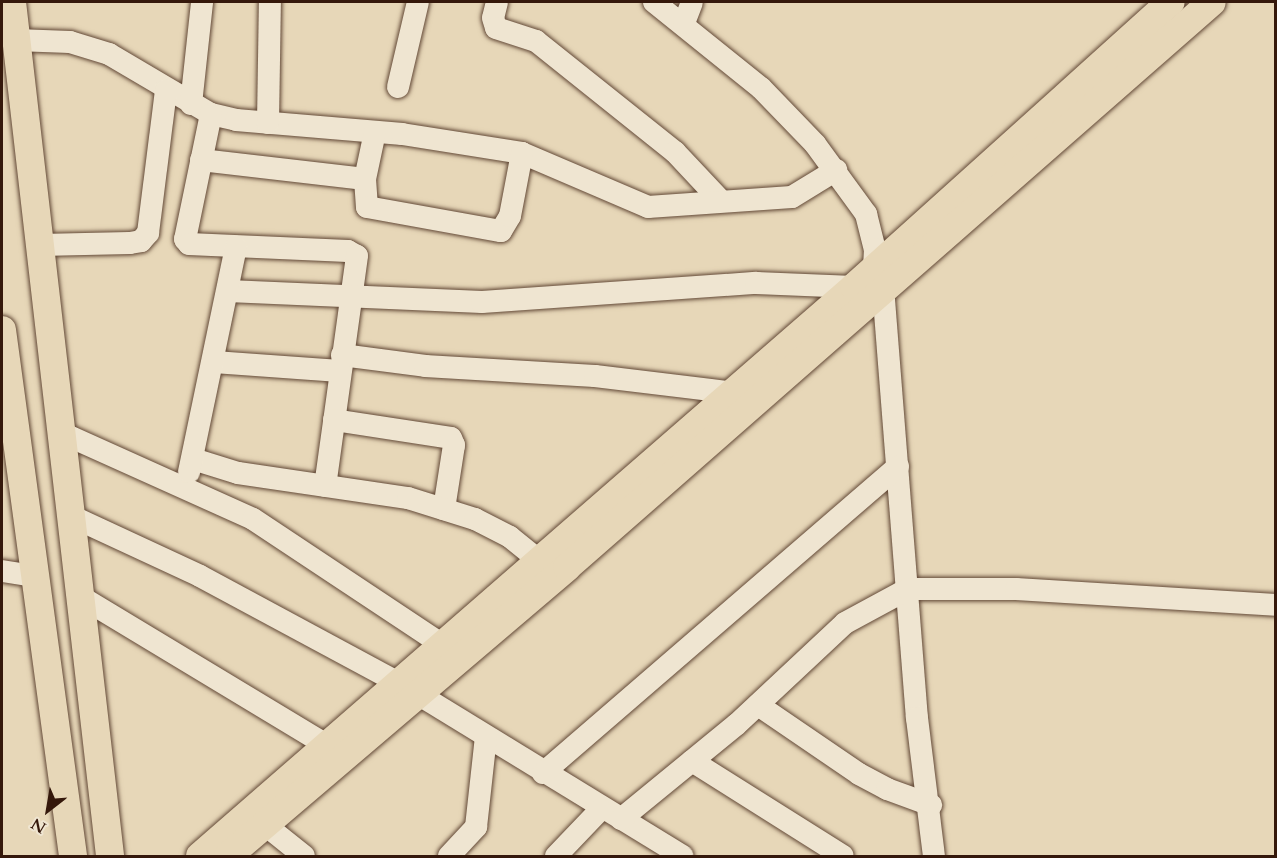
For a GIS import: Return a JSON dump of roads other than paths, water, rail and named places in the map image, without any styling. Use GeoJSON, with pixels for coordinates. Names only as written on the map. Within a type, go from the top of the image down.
{"type":"FeatureCollection","features":[{"type":"Feature","properties":{"kind":"main road"},"geometry":{"type":"LineString","coordinates":[[12,2],[110,856]]}},
{"type":"Feature","properties":{"kind":"main road"},"geometry":{"type":"LineString","coordinates":[[228,856],[408,689],[747,411],[879,277],[1170,2]]}},
{"type":"Feature","properties":{"kind":"main road"},"geometry":{"type":"LineString","coordinates":[[200,856],[326,745],[408,689],[443,645],[728,392],[854,287],[879,277],[1212,2]]}},
{"type":"Feature","properties":{"kind":"main road"},"geometry":{"type":"LineString","coordinates":[[2,330],[9,452],[34,576],[73,856]]}},
{"type":"Feature","properties":{"kind":"street"},"geometry":{"type":"LineString","coordinates":[[202,2],[201,159],[185,239],[194,246],[354,252],[357,256],[325,486]]}},
{"type":"Feature","properties":{"kind":"street"},"geometry":{"type":"LineString","coordinates":[[268,123],[270,2]]}},
{"type":"Feature","properties":{"kind":"street"},"geometry":{"type":"LineString","coordinates":[[398,87],[418,2]]}},
{"type":"Feature","properties":{"kind":"street"},"geometry":{"type":"LineString","coordinates":[[497,2],[493,18],[496,28],[536,41],[675,152],[720,200]]}},
{"type":"Feature","properties":{"kind":"street"},"geometry":{"type":"LineString","coordinates":[[654,2],[684,23],[761,88],[836,170],[866,214],[879,277],[898,467],[917,718],[931,805],[934,856]]}},
{"type":"Feature","properties":{"kind":"street"},"geometry":{"type":"LineString","coordinates":[[684,23],[692,2]]}},
{"type":"Feature","properties":{"kind":"street"},"geometry":{"type":"LineString","coordinates":[[16,40],[70,42],[109,54],[143,71],[166,90],[201,109],[268,123],[375,132],[522,153],[648,207],[720,200],[792,197],[836,170]]}},
{"type":"Feature","properties":{"kind":"street"},"geometry":{"type":"LineString","coordinates":[[40,245],[130,243],[141,241],[148,233],[166,90]]}},
{"type":"Feature","properties":{"kind":"street"},"geometry":{"type":"LineString","coordinates":[[375,132],[365,179],[367,207],[501,231],[510,216],[522,153]]}},
{"type":"Feature","properties":{"kind":"street"},"geometry":{"type":"LineString","coordinates":[[201,159],[365,179]]}},
{"type":"Feature","properties":{"kind":"street"},"geometry":{"type":"LineString","coordinates":[[185,487],[214,362],[236,247]]}},
{"type":"Feature","properties":{"kind":"street"},"geometry":{"type":"LineString","coordinates":[[228,291],[482,302],[756,283],[854,287]]}},
{"type":"Feature","properties":{"kind":"street"},"geometry":{"type":"LineString","coordinates":[[214,362],[425,366],[595,376],[728,392]]}},
{"type":"Feature","properties":{"kind":"street"},"geometry":{"type":"LineString","coordinates":[[334,420],[451,438],[454,445],[444,509]]}},
{"type":"Feature","properties":{"kind":"street"},"geometry":{"type":"LineString","coordinates":[[62,433],[253,519],[443,645]]}},
{"type":"Feature","properties":{"kind":"street"},"geometry":{"type":"LineString","coordinates":[[193,459],[238,473],[408,498],[444,509],[510,537],[537,560]]}},
{"type":"Feature","properties":{"kind":"street"},"geometry":{"type":"LineString","coordinates":[[543,773],[898,467]]}},
{"type":"Feature","properties":{"kind":"street"},"geometry":{"type":"LineString","coordinates":[[71,516],[200,576],[408,689],[600,810],[621,819],[682,856]]}},
{"type":"Feature","properties":{"kind":"street"},"geometry":{"type":"LineString","coordinates":[[2,571],[34,576]]}},
{"type":"Feature","properties":{"kind":"street"},"geometry":{"type":"LineString","coordinates":[[621,819],[758,705],[845,623],[908,589],[1016,589],[1275,605]]}},
{"type":"Feature","properties":{"kind":"street"},"geometry":{"type":"LineString","coordinates":[[81,597],[326,745]]}},
{"type":"Feature","properties":{"kind":"street"},"geometry":{"type":"LineString","coordinates":[[758,705],[859,774],[887,789],[931,805]]}},
{"type":"Feature","properties":{"kind":"street"},"geometry":{"type":"LineString","coordinates":[[449,856],[476,827],[486,737]]}},
{"type":"Feature","properties":{"kind":"street"},"geometry":{"type":"LineString","coordinates":[[692,761],[843,856]]}},
{"type":"Feature","properties":{"kind":"street"},"geometry":{"type":"LineString","coordinates":[[556,856],[600,810]]}},
{"type":"Feature","properties":{"kind":"street"},"geometry":{"type":"LineString","coordinates":[[264,824],[304,856]]}}]}
